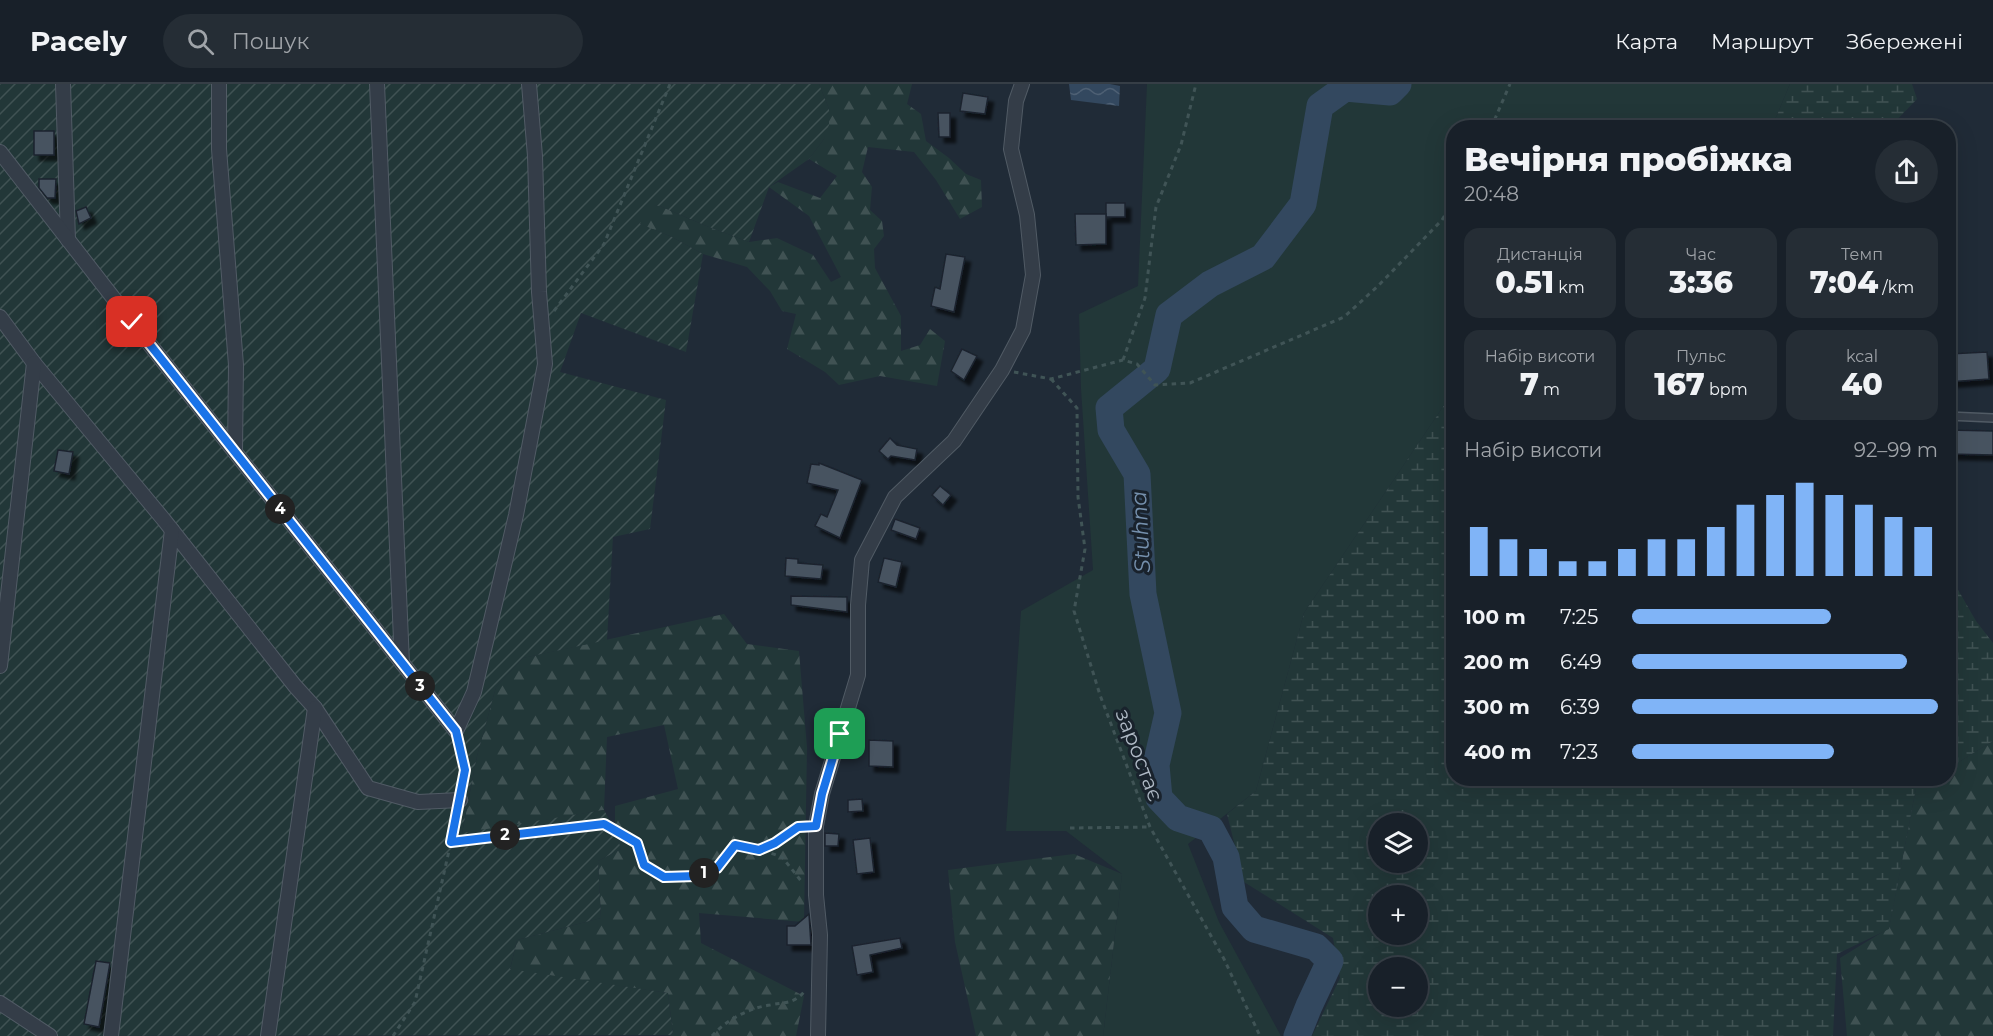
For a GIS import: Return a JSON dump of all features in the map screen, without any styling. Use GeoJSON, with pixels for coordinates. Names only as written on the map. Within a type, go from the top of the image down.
{"type":"FeatureCollection","features":[{"type":"Feature","properties":{"kind":"street"},"geometry":{"type":"LineString","coordinates":[[63,84],[69,240]]}},
{"type":"Feature","properties":{"kind":"street"},"geometry":{"type":"LineString","coordinates":[[219,84],[219,149],[236,365],[235,452]]}},
{"type":"Feature","properties":{"kind":"street"},"geometry":{"type":"LineString","coordinates":[[377,84],[402,663]]}},
{"type":"Feature","properties":{"kind":"street"},"geometry":{"type":"LineString","coordinates":[[0,152],[456,731],[474,692],[516,515],[545,364],[539,292],[535,156],[529,84]]}},
{"type":"Feature","properties":{"kind":"street"},"geometry":{"type":"LineString","coordinates":[[818,1036],[820,934],[816,895],[816,826],[822,794],[858,675],[858,605],[862,560],[895,496],[954,441],[1002,370],[1023,330],[1033,275],[1027,215],[1011,149],[1016,102],[1022,84]]}},
{"type":"Feature","properties":{"kind":"street"},"geometry":{"type":"LineString","coordinates":[[0,317],[34,363],[315,708],[368,788],[418,802],[460,800]]}},
{"type":"Feature","properties":{"kind":"street"},"geometry":{"type":"LineString","coordinates":[[0,666],[34,363]]}},
{"type":"Feature","properties":{"kind":"street"},"geometry":{"type":"LineString","coordinates":[[111,1036],[172,530]]}},
{"type":"Feature","properties":{"kind":"street"},"geometry":{"type":"LineString","coordinates":[[268,1036],[315,708]]}},
{"type":"Feature","properties":{"kind":"street"},"geometry":{"type":"LineString","coordinates":[[0,1003],[50,1036]]}},
{"type":"Feature","properties":{"kind":"lane"},"geometry":{"type":"LineString","coordinates":[[1956,416],[1993,418]]}},
{"type":"Feature","properties":{"kind":"path"},"geometry":{"type":"LineString","coordinates":[[542,325],[604,244],[670,84]]}},
{"type":"Feature","properties":{"kind":"path"},"geometry":{"type":"LineString","coordinates":[[1123,360],[1145,298],[1156,207],[1181,145],[1196,84]]}},
{"type":"Feature","properties":{"kind":"path"},"geometry":{"type":"LineString","coordinates":[[1494,120],[1510,84]]}},
{"type":"Feature","properties":{"kind":"path"},"geometry":{"type":"LineString","coordinates":[[1002,370],[1051,379],[1123,360],[1137,364],[1155,385],[1190,383],[1344,317],[1378,286],[1446,213]]}},
{"type":"Feature","properties":{"kind":"path","name":"заростає"},"geometry":{"type":"LineString","coordinates":[[1051,379],[1077,408],[1078,497],[1084,549],[1074,611],[1100,695],[1150,826],[1224,959],[1260,1036]]}},
{"type":"Feature","properties":{"kind":"path"},"geometry":{"type":"LineString","coordinates":[[393,1036],[415,1002],[460,800],[465,770],[456,731]]}},
{"type":"Feature","properties":{"kind":"path"},"geometry":{"type":"LineString","coordinates":[[451,842],[604,824],[637,843],[644,865],[664,877],[696,876],[717,868],[735,845],[782,857],[816,895]]}},
{"type":"Feature","properties":{"kind":"path"},"geometry":{"type":"LineString","coordinates":[[759,850],[775,843],[798,827],[816,826]]}},
{"type":"Feature","properties":{"kind":"path"},"geometry":{"type":"LineString","coordinates":[[1070,828],[1150,826]]}},
{"type":"Feature","properties":{"kind":"path"},"geometry":{"type":"LineString","coordinates":[[712,1036],[722,1025],[741,1014],[796,1000],[804,992]]}},
{"type":"Feature","properties":{"kind":"green space"},"geometry":{"type":"Polygon","coordinates":[[[0,84],[819,84],[829,109],[829,125],[824,139],[809,159],[769,187],[749,242],[660,206],[647,205],[640,224],[670,236],[703,254],[686,352],[581,313],[560,372],[666,400],[650,529],[613,537],[607,640],[523,658],[496,687],[477,756],[462,833],[604,810],[615,830],[621,849],[598,861],[601,918],[517,940],[510,969],[668,993],[673,1035],[0,1036],[0,84]]]}},
{"type":"Feature","properties":{"kind":"green space"},"geometry":{"type":"Polygon","coordinates":[[[819,84],[912,84],[907,104],[921,114],[926,141],[966,174],[981,180],[982,207],[960,219],[936,180],[914,152],[868,147],[862,172],[872,187],[870,210],[882,221],[884,236],[874,249],[875,268],[901,316],[901,351],[920,345],[930,329],[945,341],[937,386],[880,376],[839,385],[825,372],[787,349],[796,314],[782,311],[770,291],[747,267],[703,254],[670,236],[639,224],[647,204],[660,206],[749,242],[777,238],[813,255],[831,282],[841,277],[809,216],[769,187],[778,182],[820,198],[837,176],[809,159],[824,139],[829,109],[819,84]]]}},
{"type":"Feature","properties":{"kind":"green space"},"geometry":{"type":"Polygon","coordinates":[[[1147,84],[1790,84],[1775,120],[1446,120],[1446,402],[1304,613],[1256,791],[1188,844],[1219,922],[1281,1036],[1103,1036],[1122,874],[1066,831],[1006,831],[1021,611],[1093,570],[1081,389],[1079,314],[1138,286],[1147,84]]]}},
{"type":"Feature","properties":{"kind":"green space"},"geometry":{"type":"Polygon","coordinates":[[[1790,84],[1912,84],[1917,99],[1897,120],[1775,120],[1790,84]]]}},
{"type":"Feature","properties":{"kind":"green space"},"geometry":{"type":"Polygon","coordinates":[[[1446,402],[1446,786],[1919,786],[1916,788],[1889,929],[1837,954],[1833,1036],[1312,1036],[1340,978],[1333,938],[1244,882],[1227,814],[1256,791],[1304,613],[1446,402]]]}},
{"type":"Feature","properties":{"kind":"green space"},"geometry":{"type":"Polygon","coordinates":[[[1956,586],[1976,621],[1993,643],[1993,741],[1956,764],[1956,586]]]}},
{"type":"Feature","properties":{"kind":"green space"},"geometry":{"type":"Polygon","coordinates":[[[724,614],[747,644],[799,651],[807,748],[804,922],[699,913],[701,943],[804,996],[796,1036],[666,1036],[673,1035],[668,993],[510,970],[517,940],[601,918],[598,861],[621,849],[615,830],[615,806],[678,789],[664,725],[607,737],[604,810],[462,834],[477,756],[496,687],[523,658],[724,614]]]}},
{"type":"Feature","properties":{"kind":"green space"},"geometry":{"type":"Polygon","coordinates":[[[1993,741],[1993,1036],[1847,1036],[1840,958],[1889,928],[1916,788],[1919,786],[1956,786],[1956,764],[1993,741]]]}},
{"type":"Feature","properties":{"kind":"green space"},"geometry":{"type":"Polygon","coordinates":[[[1074,854],[1122,874],[1103,1036],[976,1036],[955,942],[948,870],[1074,854]]]}},
{"type":"Feature","properties":{"kind":"water"},"geometry":{"type":"Polygon","coordinates":[[[1069,84],[1120,86],[1119,106],[1071,100],[1069,84]]]}},
{"type":"Feature","properties":{"kind":"building"},"geometry":{"type":"Polygon","coordinates":[[[963,93],[988,97],[985,114],[960,111],[963,93]]]}},
{"type":"Feature","properties":{"kind":"building"},"geometry":{"type":"Polygon","coordinates":[[[938,113],[950,113],[950,137],[939,137],[938,113]]]}},
{"type":"Feature","properties":{"kind":"building"},"geometry":{"type":"Polygon","coordinates":[[[34,131],[54,131],[54,155],[34,155],[34,131]]]}},
{"type":"Feature","properties":{"kind":"building"},"geometry":{"type":"Polygon","coordinates":[[[39,179],[56,179],[55,198],[47,198],[39,188],[39,179]]]}},
{"type":"Feature","properties":{"kind":"building"},"geometry":{"type":"Polygon","coordinates":[[[1106,203],[1125,203],[1125,217],[1106,217],[1106,203]]]}},
{"type":"Feature","properties":{"kind":"building"},"geometry":{"type":"Polygon","coordinates":[[[86,207],[91,218],[79,224],[76,211],[86,207]]]}},
{"type":"Feature","properties":{"kind":"building"},"geometry":{"type":"Polygon","coordinates":[[[1075,214],[1106,214],[1106,244],[1076,245],[1075,214]]]}},
{"type":"Feature","properties":{"kind":"building"},"geometry":{"type":"Polygon","coordinates":[[[946,254],[965,257],[954,312],[931,306],[935,287],[940,289],[946,254]]]}},
{"type":"Feature","properties":{"kind":"building"},"geometry":{"type":"Polygon","coordinates":[[[962,349],[977,356],[964,380],[951,371],[962,349]]]}},
{"type":"Feature","properties":{"kind":"building"},"geometry":{"type":"Polygon","coordinates":[[[1987,352],[1989,379],[1956,381],[1956,354],[1987,352]]]}},
{"type":"Feature","properties":{"kind":"building"},"geometry":{"type":"Polygon","coordinates":[[[1956,430],[1993,431],[1993,455],[1956,454],[1956,430]]]}},
{"type":"Feature","properties":{"kind":"building"},"geometry":{"type":"Polygon","coordinates":[[[890,438],[897,445],[917,449],[915,460],[891,456],[888,459],[879,451],[890,438]]]}},
{"type":"Feature","properties":{"kind":"building"},"geometry":{"type":"Polygon","coordinates":[[[58,450],[73,452],[69,474],[54,471],[58,450]]]}},
{"type":"Feature","properties":{"kind":"building"},"geometry":{"type":"Polygon","coordinates":[[[819,463],[862,480],[840,538],[815,526],[821,514],[827,517],[838,490],[807,483],[811,464],[819,465],[819,463]]]}},
{"type":"Feature","properties":{"kind":"building"},"geometry":{"type":"Polygon","coordinates":[[[940,486],[951,495],[943,505],[932,495],[940,486]]]}},
{"type":"Feature","properties":{"kind":"building"},"geometry":{"type":"Polygon","coordinates":[[[895,519],[920,528],[916,539],[891,530],[895,519]]]}},
{"type":"Feature","properties":{"kind":"building"},"geometry":{"type":"Polygon","coordinates":[[[786,558],[798,559],[798,563],[823,565],[821,579],[785,576],[786,558]]]}},
{"type":"Feature","properties":{"kind":"building"},"geometry":{"type":"Polygon","coordinates":[[[884,558],[902,562],[896,587],[878,582],[884,558]]]}},
{"type":"Feature","properties":{"kind":"building"},"geometry":{"type":"Polygon","coordinates":[[[791,596],[847,597],[847,612],[791,605],[791,596]]]}},
{"type":"Feature","properties":{"kind":"building"},"geometry":{"type":"Polygon","coordinates":[[[869,740],[893,741],[893,767],[869,766],[869,740]]]}},
{"type":"Feature","properties":{"kind":"building"},"geometry":{"type":"Polygon","coordinates":[[[862,799],[863,811],[848,812],[848,800],[862,799]]]}},
{"type":"Feature","properties":{"kind":"building"},"geometry":{"type":"Polygon","coordinates":[[[825,833],[839,834],[838,846],[825,846],[825,833]]]}},
{"type":"Feature","properties":{"kind":"building"},"geometry":{"type":"Polygon","coordinates":[[[870,838],[874,872],[857,874],[853,840],[870,838]]]}},
{"type":"Feature","properties":{"kind":"building"},"geometry":{"type":"Polygon","coordinates":[[[809,914],[811,945],[787,945],[787,926],[795,926],[809,914]]]}},
{"type":"Feature","properties":{"kind":"building"},"geometry":{"type":"Polygon","coordinates":[[[900,938],[902,948],[870,955],[873,972],[857,975],[852,946],[900,938]]]}},
{"type":"Feature","properties":{"kind":"building"},"geometry":{"type":"Polygon","coordinates":[[[96,961],[110,963],[99,1027],[84,1024],[96,961]]]}},
{"type":"Feature","properties":{"kind":"waterway","name":"Stuhna"},"geometry":{"type":"LineString","coordinates":[[1297,1036],[1330,961],[1316,947],[1254,929],[1235,907],[1226,857],[1211,829],[1178,818],[1159,798],[1156,765],[1168,713],[1143,594],[1137,474],[1111,430],[1109,408],[1157,369],[1169,315],[1210,284],[1263,257],[1303,204],[1320,106],[1345,88],[1390,92],[1398,84]]}},
{"type":"Feature","properties":{"kind":"route"},"geometry":{"type":"LineString","coordinates":[[132,322],[456,731],[465,770],[451,842],[604,824],[637,843],[644,865],[664,877],[696,876],[717,868],[735,845],[759,850],[775,843],[786,833],[798,827],[816,826],[822,794],[840,734]]}}]}
